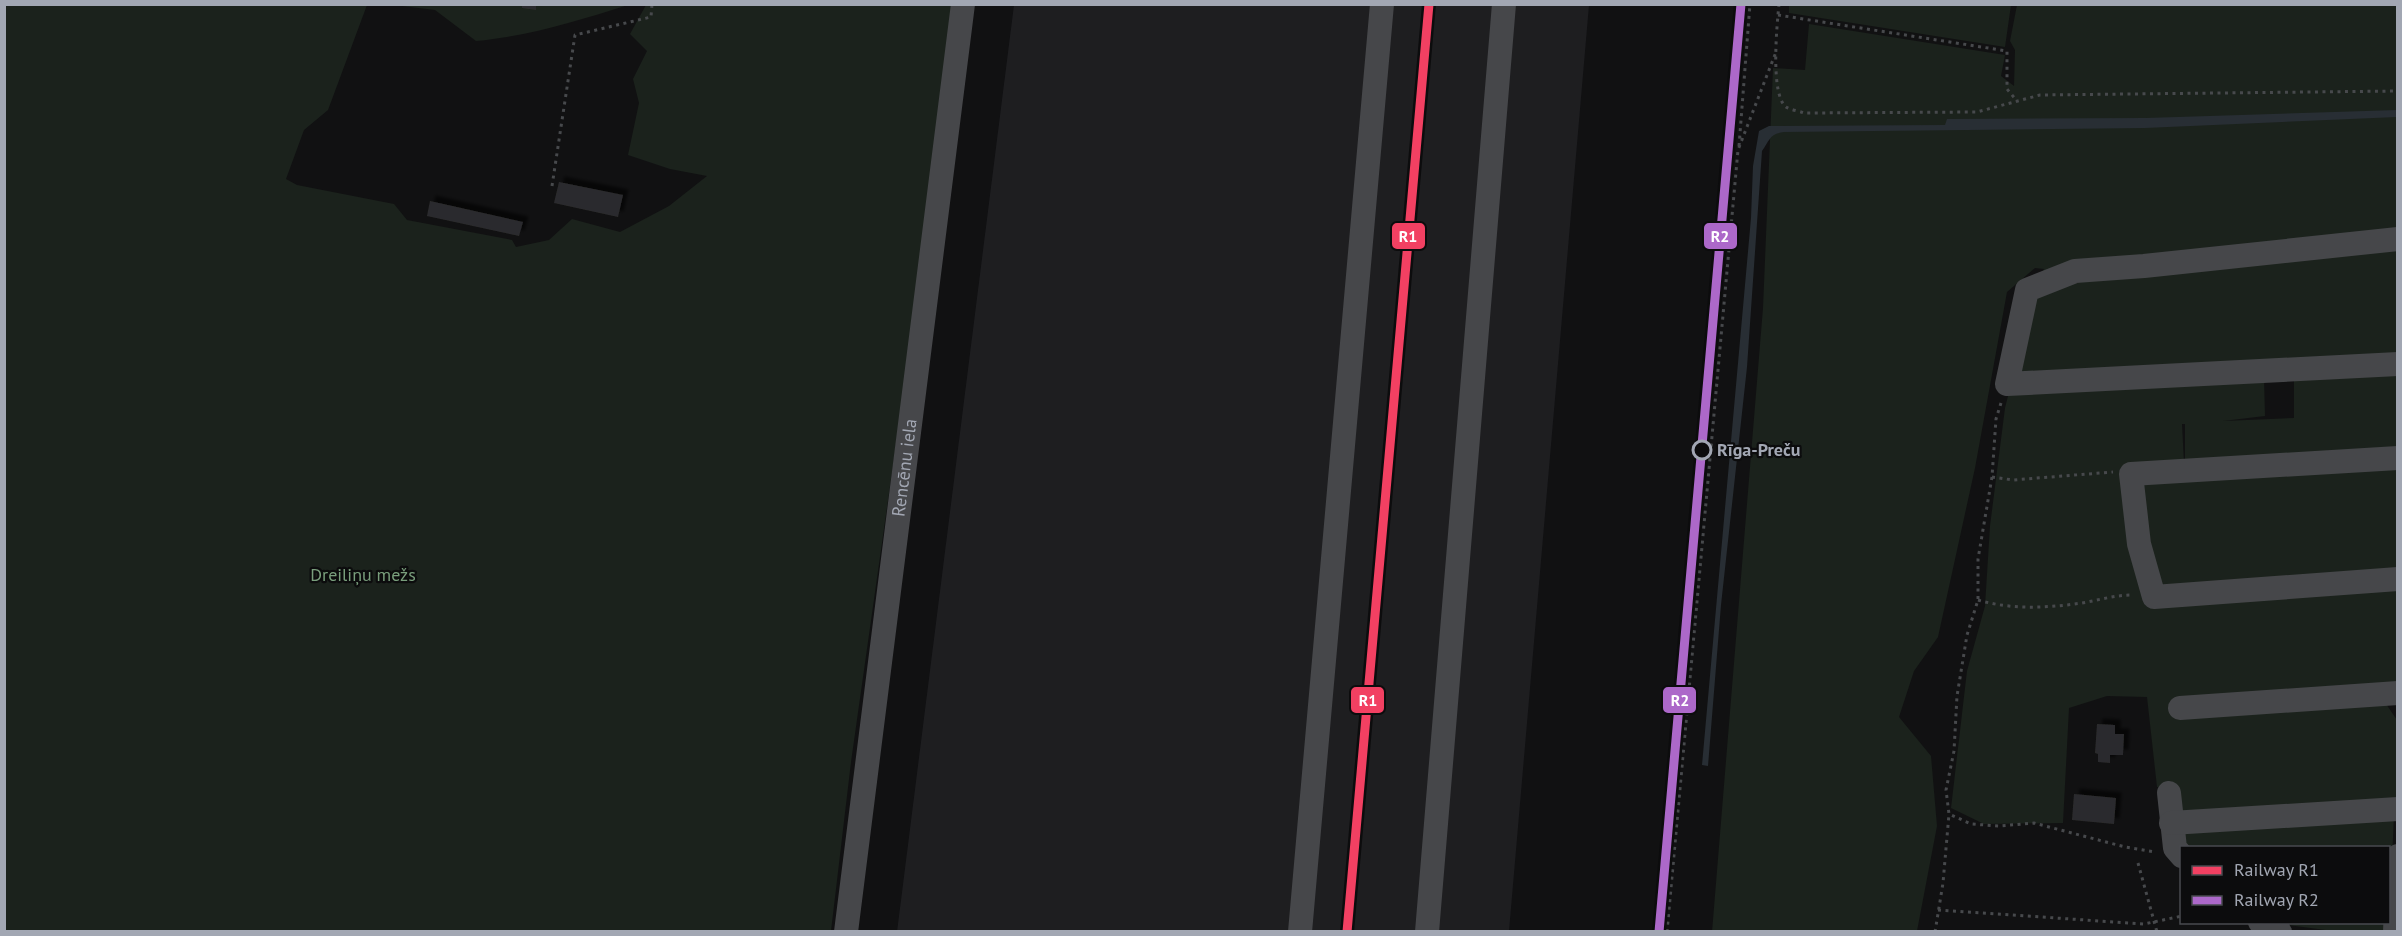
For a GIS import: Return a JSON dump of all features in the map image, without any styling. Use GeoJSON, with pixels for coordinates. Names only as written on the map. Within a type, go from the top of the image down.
{"type":"FeatureCollection","features":[{"type":"Feature","properties":{"kind":"street","name":"Rencēnu iela"},"geometry":{"type":"LineString","coordinates":[[846,932],[963,4]]}},
{"type":"Feature","properties":{"kind":"street"},"geometry":{"type":"LineString","coordinates":[[1300,932],[1382,4]]}},
{"type":"Feature","properties":{"kind":"street"},"geometry":{"type":"LineString","coordinates":[[1427,932],[1504,4]]}},
{"type":"Feature","properties":{"kind":"street"},"geometry":{"type":"LineString","coordinates":[[2397,239],[2144,266],[2075,271],[2027,290],[2007,384],[2397,364]]}},
{"type":"Feature","properties":{"kind":"street"},"geometry":{"type":"LineString","coordinates":[[2397,458],[2131,474],[2139,544],[2154,597],[2397,579]]}},
{"type":"Feature","properties":{"kind":"street"},"geometry":{"type":"LineString","coordinates":[[2181,708],[2397,693]]}},
{"type":"Feature","properties":{"kind":"street"},"geometry":{"type":"LineString","coordinates":[[2169,793],[2171,823],[2178,852]]}},
{"type":"Feature","properties":{"kind":"street"},"geometry":{"type":"LineString","coordinates":[[2171,823],[2397,809]]}},
{"type":"Feature","properties":{"kind":"street"},"geometry":{"type":"LineString","coordinates":[[2396,932],[2397,856]]}},
{"type":"Feature","properties":{"kind":"street"},"geometry":{"type":"LineString","coordinates":[[2264,924],[2280,932]]}},
{"type":"Feature","properties":{"kind":"path"},"geometry":{"type":"LineString","coordinates":[[552,186],[575,35],[651,17],[652,4]]}},
{"type":"Feature","properties":{"kind":"path"},"geometry":{"type":"LineString","coordinates":[[1667,932],[1750,4]]}},
{"type":"Feature","properties":{"kind":"path"},"geometry":{"type":"LineString","coordinates":[[1779,4],[1776,52],[1779,97],[1786,107],[1804,113],[1977,112],[2040,95],[2397,91]]}},
{"type":"Feature","properties":{"kind":"path"},"geometry":{"type":"LineString","coordinates":[[1778,15],[2007,51],[2007,89],[2017,101]]}},
{"type":"Feature","properties":{"kind":"path"},"geometry":{"type":"LineString","coordinates":[[1738,150],[1776,52]]}},
{"type":"Feature","properties":{"kind":"path"},"geometry":{"type":"LineString","coordinates":[[1935,932],[1949,814],[1946,790],[1954,750],[1957,696],[1967,635],[1978,600],[1978,559],[1992,477],[1996,419],[2007,384]]}},
{"type":"Feature","properties":{"kind":"path"},"geometry":{"type":"LineString","coordinates":[[1992,477],[2013,480],[2104,471],[2131,474]]}},
{"type":"Feature","properties":{"kind":"path"},"geometry":{"type":"LineString","coordinates":[[1978,600],[2001,606],[2048,607],[2084,603],[2119,595],[2154,597]]}},
{"type":"Feature","properties":{"kind":"path"},"geometry":{"type":"LineString","coordinates":[[1949,814],[1971,824],[1999,826],[2034,823],[2145,850],[2178,852]]}},
{"type":"Feature","properties":{"kind":"path"},"geometry":{"type":"LineString","coordinates":[[2138,863],[2157,932]]}},
{"type":"Feature","properties":{"kind":"path"},"geometry":{"type":"LineString","coordinates":[[1938,910],[2153,923],[2180,916]]}},
{"type":"Feature","properties":{"kind":"shaded area"},"geometry":{"type":"Polygon","coordinates":[[[1014,5],[1589,5],[1509,931],[897,932],[1014,5]]]}},
{"type":"Feature","properties":{"kind":"shaded area"},"geometry":{"type":"Polygon","coordinates":[[[2397,110],[2397,117],[2145,128],[1784,132],[1773,136],[1762,151],[1747,367],[1721,605],[1708,766],[1702,765],[1751,218],[1753,166],[1759,131],[1769,126],[1945,125],[1947,119],[2146,118],[2397,110]]]}},
{"type":"Feature","properties":{"kind":"green space"},"geometry":{"type":"Polygon","coordinates":[[[2011,4],[2005,47],[1789,13],[1789,5],[2011,4]]]}},
{"type":"Feature","properties":{"kind":"green space","name":"Dreiliņu mežs"},"geometry":{"type":"Polygon","coordinates":[[[5,5],[367,5],[328,110],[304,130],[286,179],[297,185],[394,204],[407,220],[512,240],[516,247],[549,240],[572,219],[620,232],[669,206],[707,176],[670,169],[628,155],[639,103],[633,79],[647,51],[630,34],[646,5],[958,5],[851,762],[831,931],[5,932],[5,5]]]}},
{"type":"Feature","properties":{"kind":"green space"},"geometry":{"type":"Polygon","coordinates":[[[394,5],[628,5],[534,32],[476,41],[435,10],[394,5]]]}},
{"type":"Feature","properties":{"kind":"green space"},"geometry":{"type":"Polygon","coordinates":[[[2017,5],[2397,5],[2397,229],[2168,256],[2180,271],[2320,256],[2322,250],[2397,244],[2397,358],[2193,373],[2264,378],[2265,416],[2223,421],[2294,418],[2294,377],[2397,371],[2397,453],[2185,465],[2185,424],[2182,424],[2184,463],[2172,477],[2397,462],[2397,573],[2174,588],[2172,603],[2397,585],[2397,687],[2177,704],[2184,712],[2384,701],[2397,720],[2397,804],[2176,817],[2175,788],[2157,787],[2147,697],[2107,696],[2069,708],[2063,823],[1984,824],[1951,808],[1967,671],[1985,606],[1990,526],[2005,408],[2025,328],[2031,292],[2044,269],[2035,268],[2007,292],[1975,468],[1938,637],[1914,671],[1899,717],[1931,756],[1937,826],[1917,931],[1712,932],[1763,308],[1773,68],[1805,70],[1809,24],[2005,55],[2001,76],[2014,86],[2015,50],[2010,41],[2017,5]]]}},
{"type":"Feature","properties":{"kind":"green space"},"geometry":{"type":"Polygon","coordinates":[[[2394,814],[2390,908],[2390,846],[2183,846],[2186,827],[2394,814]]]}},
{"type":"Feature","properties":{"kind":"green space"},"geometry":{"type":"Polygon","coordinates":[[[2281,924],[2389,924],[2389,931],[2333,931],[2281,924]]]}},
{"type":"Feature","properties":{"kind":"building"},"geometry":{"type":"Polygon","coordinates":[[[522,4],[536,4],[536,10],[522,8],[522,4]]]}},
{"type":"Feature","properties":{"kind":"building"},"geometry":{"type":"Polygon","coordinates":[[[559,182],[623,195],[618,217],[554,203],[559,182]]]}},
{"type":"Feature","properties":{"kind":"building"},"geometry":{"type":"Polygon","coordinates":[[[430,201],[523,222],[519,236],[427,216],[430,201]]]}},
{"type":"Feature","properties":{"kind":"building"},"geometry":{"type":"Polygon","coordinates":[[[2097,724],[2115,725],[2115,734],[2124,734],[2123,755],[2110,755],[2110,763],[2098,762],[2098,754],[2095,753],[2097,724]]]}},
{"type":"Feature","properties":{"kind":"building"},"geometry":{"type":"Polygon","coordinates":[[[2074,794],[2116,798],[2114,824],[2072,820],[2074,794]]]}},
{"type":"Feature","properties":{"kind":"rail line","name":"R1"},"geometry":{"type":"LineString","coordinates":[[1347,932],[1429,4]]}},
{"type":"Feature","properties":{"kind":"rail line","name":"R2"},"geometry":{"type":"LineString","coordinates":[[1659,932],[1741,4]]}},
{"type":"Feature","properties":{"kind":"place","name":"Rīga-Preču"},"geometry":{"type":"Point","coordinates":[1702,450]}}]}
